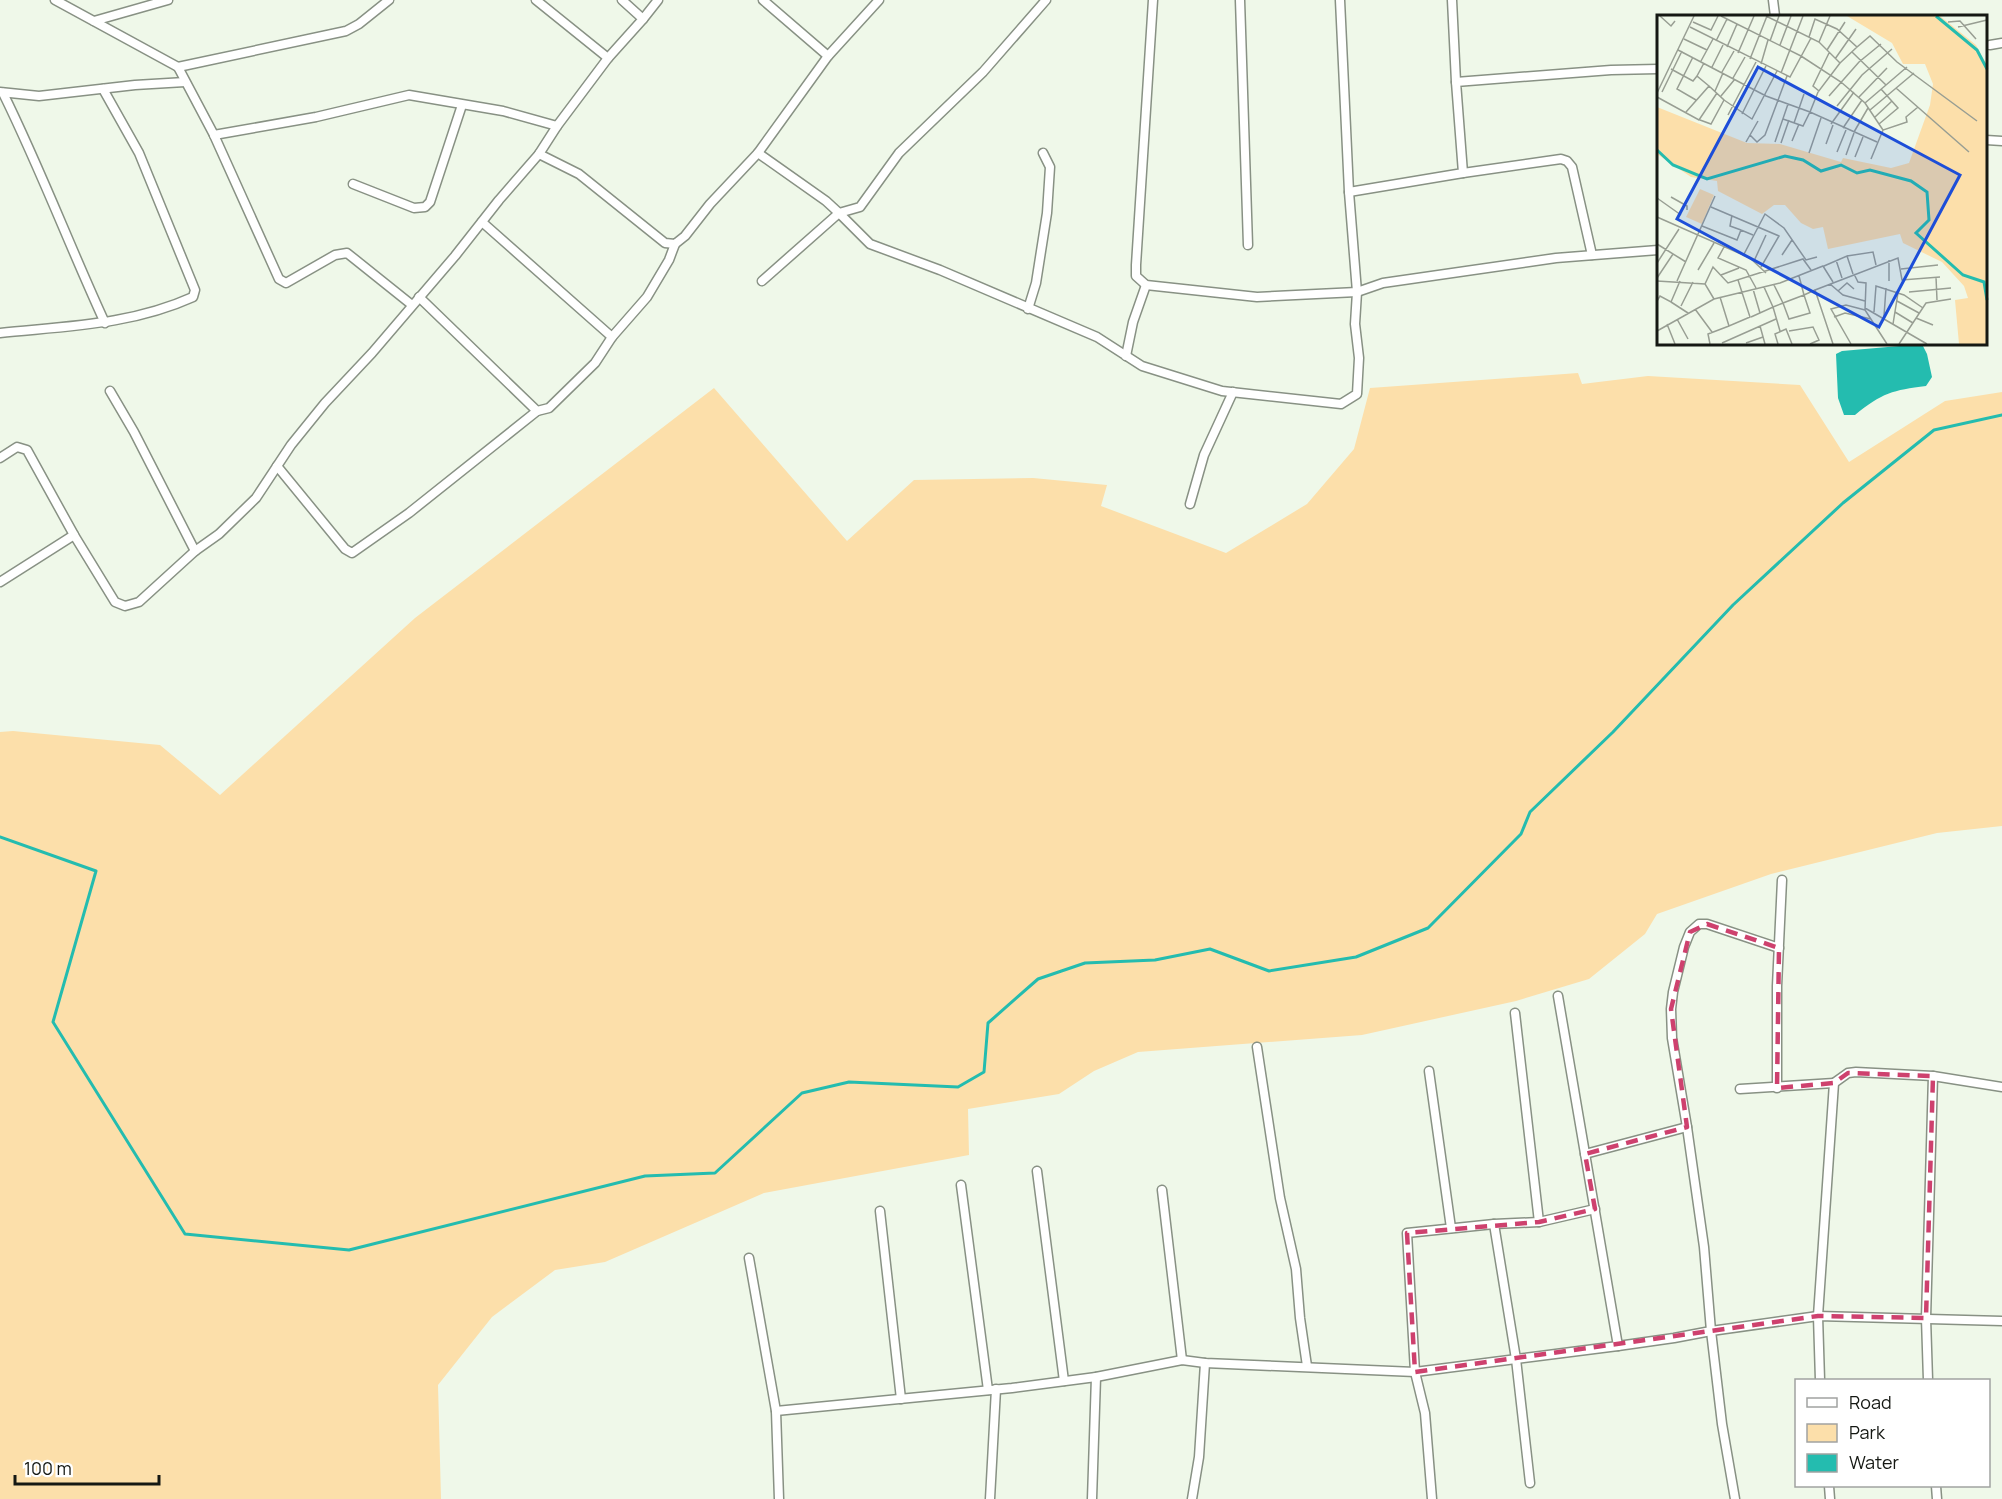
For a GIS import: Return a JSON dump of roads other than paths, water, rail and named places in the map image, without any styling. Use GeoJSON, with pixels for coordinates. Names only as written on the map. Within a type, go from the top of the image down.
{"type":"FeatureCollection","features":[{"type":"Feature","properties":{"kind":"street"},"geometry":{"type":"LineString","coordinates":[[55,0],[178,67],[214,135],[279,279],[286,283],[335,255],[347,253],[412,305]]}},
{"type":"Feature","properties":{"kind":"street"},"geometry":{"type":"LineString","coordinates":[[94,21],[168,0]]}},
{"type":"Feature","properties":{"kind":"street"},"geometry":{"type":"LineString","coordinates":[[178,67],[346,31],[359,24],[389,0]]}},
{"type":"Feature","properties":{"kind":"street"},"geometry":{"type":"LineString","coordinates":[[536,0],[608,58]]}},
{"type":"Feature","properties":{"kind":"street"},"geometry":{"type":"LineString","coordinates":[[622,0],[643,19]]}},
{"type":"Feature","properties":{"kind":"street"},"geometry":{"type":"LineString","coordinates":[[0,458],[17,447],[27,450],[74,535],[115,602],[125,606],[139,602],[195,551],[219,534],[256,498],[291,445],[325,403],[372,353],[455,256],[539,154],[608,58],[658,0]]}},
{"type":"Feature","properties":{"kind":"street"},"geometry":{"type":"LineString","coordinates":[[763,0],[828,56]]}},
{"type":"Feature","properties":{"kind":"street"},"geometry":{"type":"LineString","coordinates":[[277,466],[345,549],[352,553],[427,499],[537,411],[549,408],[595,363],[612,337],[647,297],[669,260],[675,244],[685,236],[710,204],[758,153],[828,56],[879,0]]}},
{"type":"Feature","properties":{"kind":"street"},"geometry":{"type":"LineString","coordinates":[[762,281],[839,213],[861,207],[899,153],[983,72],[1046,0]]}},
{"type":"Feature","properties":{"kind":"street"},"geometry":{"type":"LineString","coordinates":[[1153,0],[1136,265],[1136,276],[1146,285],[1257,297],[1357,292],[1383,283],[1556,258],[1657,250]]}},
{"type":"Feature","properties":{"kind":"street"},"geometry":{"type":"LineString","coordinates":[[1240,0],[1248,245]]}},
{"type":"Feature","properties":{"kind":"street"},"geometry":{"type":"LineString","coordinates":[[758,153],[826,201],[870,244],[940,270],[1097,337],[1142,366],[1180,380],[1233,392],[1341,404],[1357,394],[1359,358],[1355,324],[1357,292],[1349,192],[1340,0]]}},
{"type":"Feature","properties":{"kind":"street"},"geometry":{"type":"LineString","coordinates":[[1452,0],[1463,173]]}},
{"type":"Feature","properties":{"kind":"street"},"geometry":{"type":"LineString","coordinates":[[1773,0],[1775,15]]}},
{"type":"Feature","properties":{"kind":"street"},"geometry":{"type":"LineString","coordinates":[[1990,45],[2002,43]]}},
{"type":"Feature","properties":{"kind":"street"},"geometry":{"type":"LineString","coordinates":[[1456,82],[1611,70],[1657,69]]}},
{"type":"Feature","properties":{"kind":"street"},"geometry":{"type":"LineString","coordinates":[[1,92],[39,96],[103,88],[185,82]]}},
{"type":"Feature","properties":{"kind":"street"},"geometry":{"type":"LineString","coordinates":[[0,333],[105,323],[177,304],[193,297],[195,290],[139,153],[103,88]]}},
{"type":"Feature","properties":{"kind":"street"},"geometry":{"type":"LineString","coordinates":[[1,92],[26,140],[105,323]]}},
{"type":"Feature","properties":{"kind":"street"},"geometry":{"type":"LineString","coordinates":[[214,135],[316,117],[409,95],[503,111],[557,126]]}},
{"type":"Feature","properties":{"kind":"street"},"geometry":{"type":"LineString","coordinates":[[353,184],[414,208],[425,207],[430,202],[462,105]]}},
{"type":"Feature","properties":{"kind":"street"},"geometry":{"type":"LineString","coordinates":[[1987,140],[2002,141]]}},
{"type":"Feature","properties":{"kind":"street"},"geometry":{"type":"LineString","coordinates":[[1028,309],[1036,283],[1047,213],[1050,167],[1043,153]]}},
{"type":"Feature","properties":{"kind":"street"},"geometry":{"type":"LineString","coordinates":[[539,154],[579,174],[665,243],[675,244]]}},
{"type":"Feature","properties":{"kind":"street"},"geometry":{"type":"LineString","coordinates":[[1349,192],[1561,159],[1567,161],[1572,167],[1592,255]]}},
{"type":"Feature","properties":{"kind":"street"},"geometry":{"type":"LineString","coordinates":[[482,222],[612,337]]}},
{"type":"Feature","properties":{"kind":"street"},"geometry":{"type":"LineString","coordinates":[[1126,356],[1133,322],[1146,285]]}},
{"type":"Feature","properties":{"kind":"street"},"geometry":{"type":"LineString","coordinates":[[419,297],[537,411]]}},
{"type":"Feature","properties":{"kind":"street"},"geometry":{"type":"LineString","coordinates":[[110,391],[134,432],[195,551]]}},
{"type":"Feature","properties":{"kind":"street"},"geometry":{"type":"LineString","coordinates":[[1190,504],[1204,455],[1233,392]]}},
{"type":"Feature","properties":{"kind":"street"},"geometry":{"type":"LineString","coordinates":[[0,582],[74,535]]}},
{"type":"Feature","properties":{"kind":"street"},"geometry":{"type":"LineString","coordinates":[[1777,1088],[1782,880]]}},
{"type":"Feature","properties":{"kind":"street"},"geometry":{"type":"LineString","coordinates":[[1735,1499],[1722,1424],[1704,1247],[1672,1038],[1671,1009],[1673,992],[1690,932],[1699,924],[1707,924],[1779,948]]}},
{"type":"Feature","properties":{"kind":"street"},"geometry":{"type":"LineString","coordinates":[[1558,996],[1618,1346]]}},
{"type":"Feature","properties":{"kind":"street"},"geometry":{"type":"LineString","coordinates":[[1515,1013],[1539,1222]]}},
{"type":"Feature","properties":{"kind":"street"},"geometry":{"type":"LineString","coordinates":[[1257,1047],[1280,1198],[1296,1269],[1307,1366]]}},
{"type":"Feature","properties":{"kind":"street"},"geometry":{"type":"LineString","coordinates":[[1429,1071],[1451,1228]]}},
{"type":"Feature","properties":{"kind":"street"},"geometry":{"type":"LineString","coordinates":[[1740,1089],[1834,1083],[1848,1073],[1933,1076],[2002,1087]]}},
{"type":"Feature","properties":{"kind":"street"},"geometry":{"type":"LineString","coordinates":[[1928,1379],[1926,1318],[1933,1076]]}},
{"type":"Feature","properties":{"kind":"street"},"geometry":{"type":"LineString","coordinates":[[1820,1379],[1818,1316],[1834,1083]]}},
{"type":"Feature","properties":{"kind":"street"},"geometry":{"type":"LineString","coordinates":[[1586,1154],[1687,1127]]}},
{"type":"Feature","properties":{"kind":"street"},"geometry":{"type":"LineString","coordinates":[[1037,1171],[1064,1381]]}},
{"type":"Feature","properties":{"kind":"street"},"geometry":{"type":"LineString","coordinates":[[961,1185],[992,1390],[990,1499]]}},
{"type":"Feature","properties":{"kind":"street"},"geometry":{"type":"LineString","coordinates":[[1162,1190],[1182,1360]]}},
{"type":"Feature","properties":{"kind":"street"},"geometry":{"type":"LineString","coordinates":[[1432,1499],[1425,1413],[1415,1372],[1407,1233],[1539,1222],[1595,1209]]}},
{"type":"Feature","properties":{"kind":"street"},"geometry":{"type":"LineString","coordinates":[[880,1212],[901,1399]]}},
{"type":"Feature","properties":{"kind":"street"},"geometry":{"type":"LineString","coordinates":[[1494,1224],[1516,1359],[1530,1483]]}},
{"type":"Feature","properties":{"kind":"street"},"geometry":{"type":"LineString","coordinates":[[749,1258],[776,1411],[779,1499]]}},
{"type":"Feature","properties":{"kind":"street"},"geometry":{"type":"LineString","coordinates":[[776,1411],[992,1390],[1096,1377],[1182,1360],[1205,1363],[1415,1372],[1618,1346],[1711,1330],[1818,1316],[2002,1321]]}},
{"type":"Feature","properties":{"kind":"street"},"geometry":{"type":"LineString","coordinates":[[1192,1499],[1199,1457],[1205,1363]]}},
{"type":"Feature","properties":{"kind":"street"},"geometry":{"type":"LineString","coordinates":[[1092,1499],[1096,1377]]}},
{"type":"Feature","properties":{"kind":"water"},"geometry":{"type":"Polygon","coordinates":[[[1922,345],[1932,377],[1926,386],[1888,394],[1855,415],[1844,415],[1838,398],[1836,354],[1842,351],[1922,345]]]}},
{"type":"Feature","properties":{"kind":"waterway"},"geometry":{"type":"LineString","coordinates":[[0,837],[96,871],[53,1022],[185,1234],[349,1250],[645,1176],[715,1173],[802,1093],[849,1082],[958,1087],[984,1072],[988,1023],[1038,979],[1085,963],[1155,960],[1210,949],[1269,971],[1356,957],[1428,928],[1521,834],[1530,812],[1613,732],[1733,605],[1843,503],[1934,430],[2002,415]]}}]}
